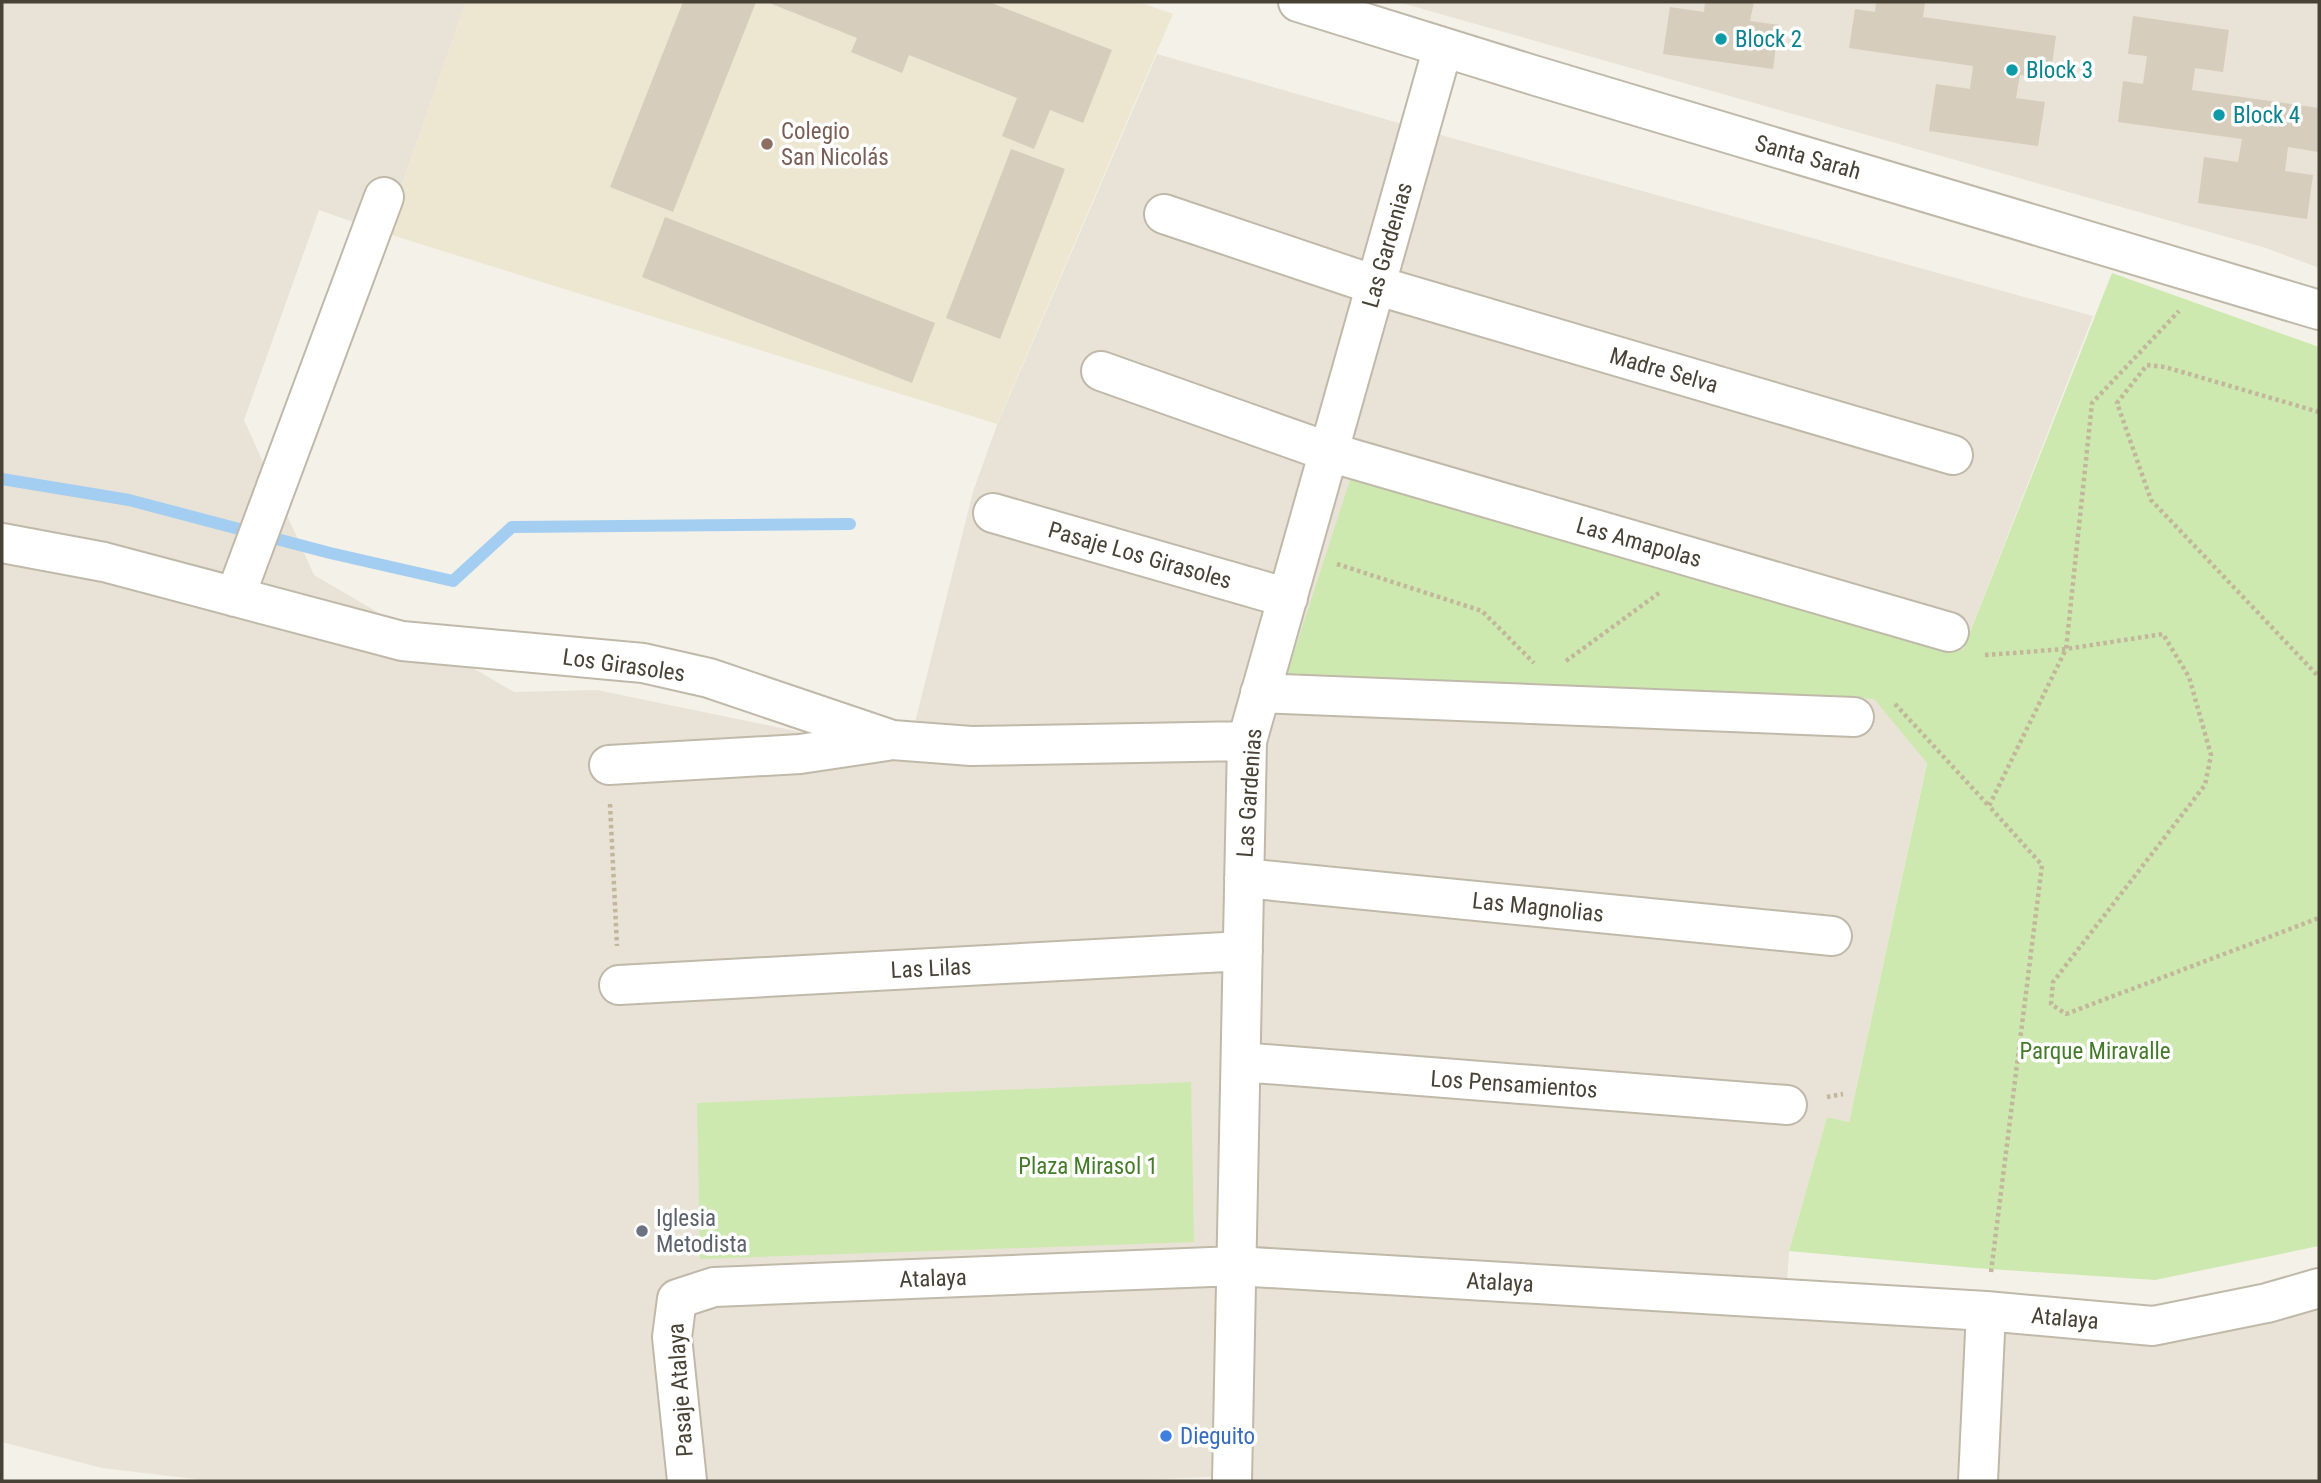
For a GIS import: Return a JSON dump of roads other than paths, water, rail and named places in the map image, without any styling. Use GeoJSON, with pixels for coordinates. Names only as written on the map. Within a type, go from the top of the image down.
{"type":"FeatureCollection","features":[{"type":"Feature","properties":{"kind":"street","name":"Santa Sarah"},"geometry":{"type":"LineString","coordinates":[[1298,2],[2319,310]]}},
{"type":"Feature","properties":{"kind":"street","name":"Las Gardenias"},"geometry":{"type":"LineString","coordinates":[[1232,1481],[1247,741],[1443,47]]}},
{"type":"Feature","properties":{"kind":"street"},"geometry":{"type":"LineString","coordinates":[[235,597],[384,197]]}},
{"type":"Feature","properties":{"kind":"street","name":"Madre Selva"},"geometry":{"type":"LineString","coordinates":[[1164,214],[1375,285],[1953,455]]}},
{"type":"Feature","properties":{"kind":"street","name":"Las Amapolas"},"geometry":{"type":"LineString","coordinates":[[1101,371],[1329,452],[1963,644]]}},
{"type":"Feature","properties":{"kind":"street","name":"Pasaje Los Girasoles"},"geometry":{"type":"LineString","coordinates":[[993,513],[1288,598]]}},
{"type":"Feature","properties":{"kind":"street","name":"Los Girasoles"},"geometry":{"type":"LineString","coordinates":[[2,543],[104,562],[402,642],[643,663],[709,678],[892,740],[971,746],[1247,741]]}},
{"type":"Feature","properties":{"kind":"street"},"geometry":{"type":"LineString","coordinates":[[1261,693],[1854,717]]}},
{"type":"Feature","properties":{"kind":"street"},"geometry":{"type":"LineString","coordinates":[[609,765],[800,754],[892,740]]}},
{"type":"Feature","properties":{"kind":"street","name":"Las Magnolias"},"geometry":{"type":"LineString","coordinates":[[1244,878],[1832,936]]}},
{"type":"Feature","properties":{"kind":"street","name":"Las Lilas"},"geometry":{"type":"LineString","coordinates":[[619,985],[1243,951]]}},
{"type":"Feature","properties":{"kind":"street","name":"Los Pensamientos"},"geometry":{"type":"LineString","coordinates":[[1241,1062],[1787,1105]]}},
{"type":"Feature","properties":{"kind":"street","name":"Atalaya"},"geometry":{"type":"LineString","coordinates":[[677,1299],[714,1287],[1236,1266],[1986,1311],[2153,1326],[2267,1303],[2319,1288]]}},
{"type":"Feature","properties":{"kind":"street","name":"Pasaje Atalaya"},"geometry":{"type":"LineString","coordinates":[[677,1299],[672,1337],[687,1481]]}},
{"type":"Feature","properties":{"kind":"street"},"geometry":{"type":"LineString","coordinates":[[1978,1481],[1986,1311]]}},
{"type":"Feature","properties":{"kind":"waterway"},"geometry":{"type":"LineString","coordinates":[[2,479],[129,500],[330,553],[453,581],[512,527],[850,524]]}},
{"type":"Feature","properties":{"kind":"place","name":"Block 2"},"geometry":{"type":"Point","coordinates":[1721,39]}},
{"type":"Feature","properties":{"kind":"place","name":"Block 3"},"geometry":{"type":"Point","coordinates":[2012,70]}},
{"type":"Feature","properties":{"kind":"place","name":"Block 4"},"geometry":{"type":"Point","coordinates":[2219,115]}},
{"type":"Feature","properties":{"kind":"place","name":"Colegio San Nicolás"},"geometry":{"type":"Point","coordinates":[767,144]}},
{"type":"Feature","properties":{"kind":"place","name":"Iglesia Metodista"},"geometry":{"type":"Point","coordinates":[642,1231]}},
{"type":"Feature","properties":{"kind":"place","name":"Dieguito"},"geometry":{"type":"Point","coordinates":[1166,1436]}},
{"type":"Feature","properties":{"kind":"park label","name":"Parque Miravalle"},"geometry":{"type":"Point","coordinates":[2095,1051]}},
{"type":"Feature","properties":{"kind":"park label","name":"Plaza Mirasol 1"},"geometry":{"type":"Point","coordinates":[1088,1166]}}]}
